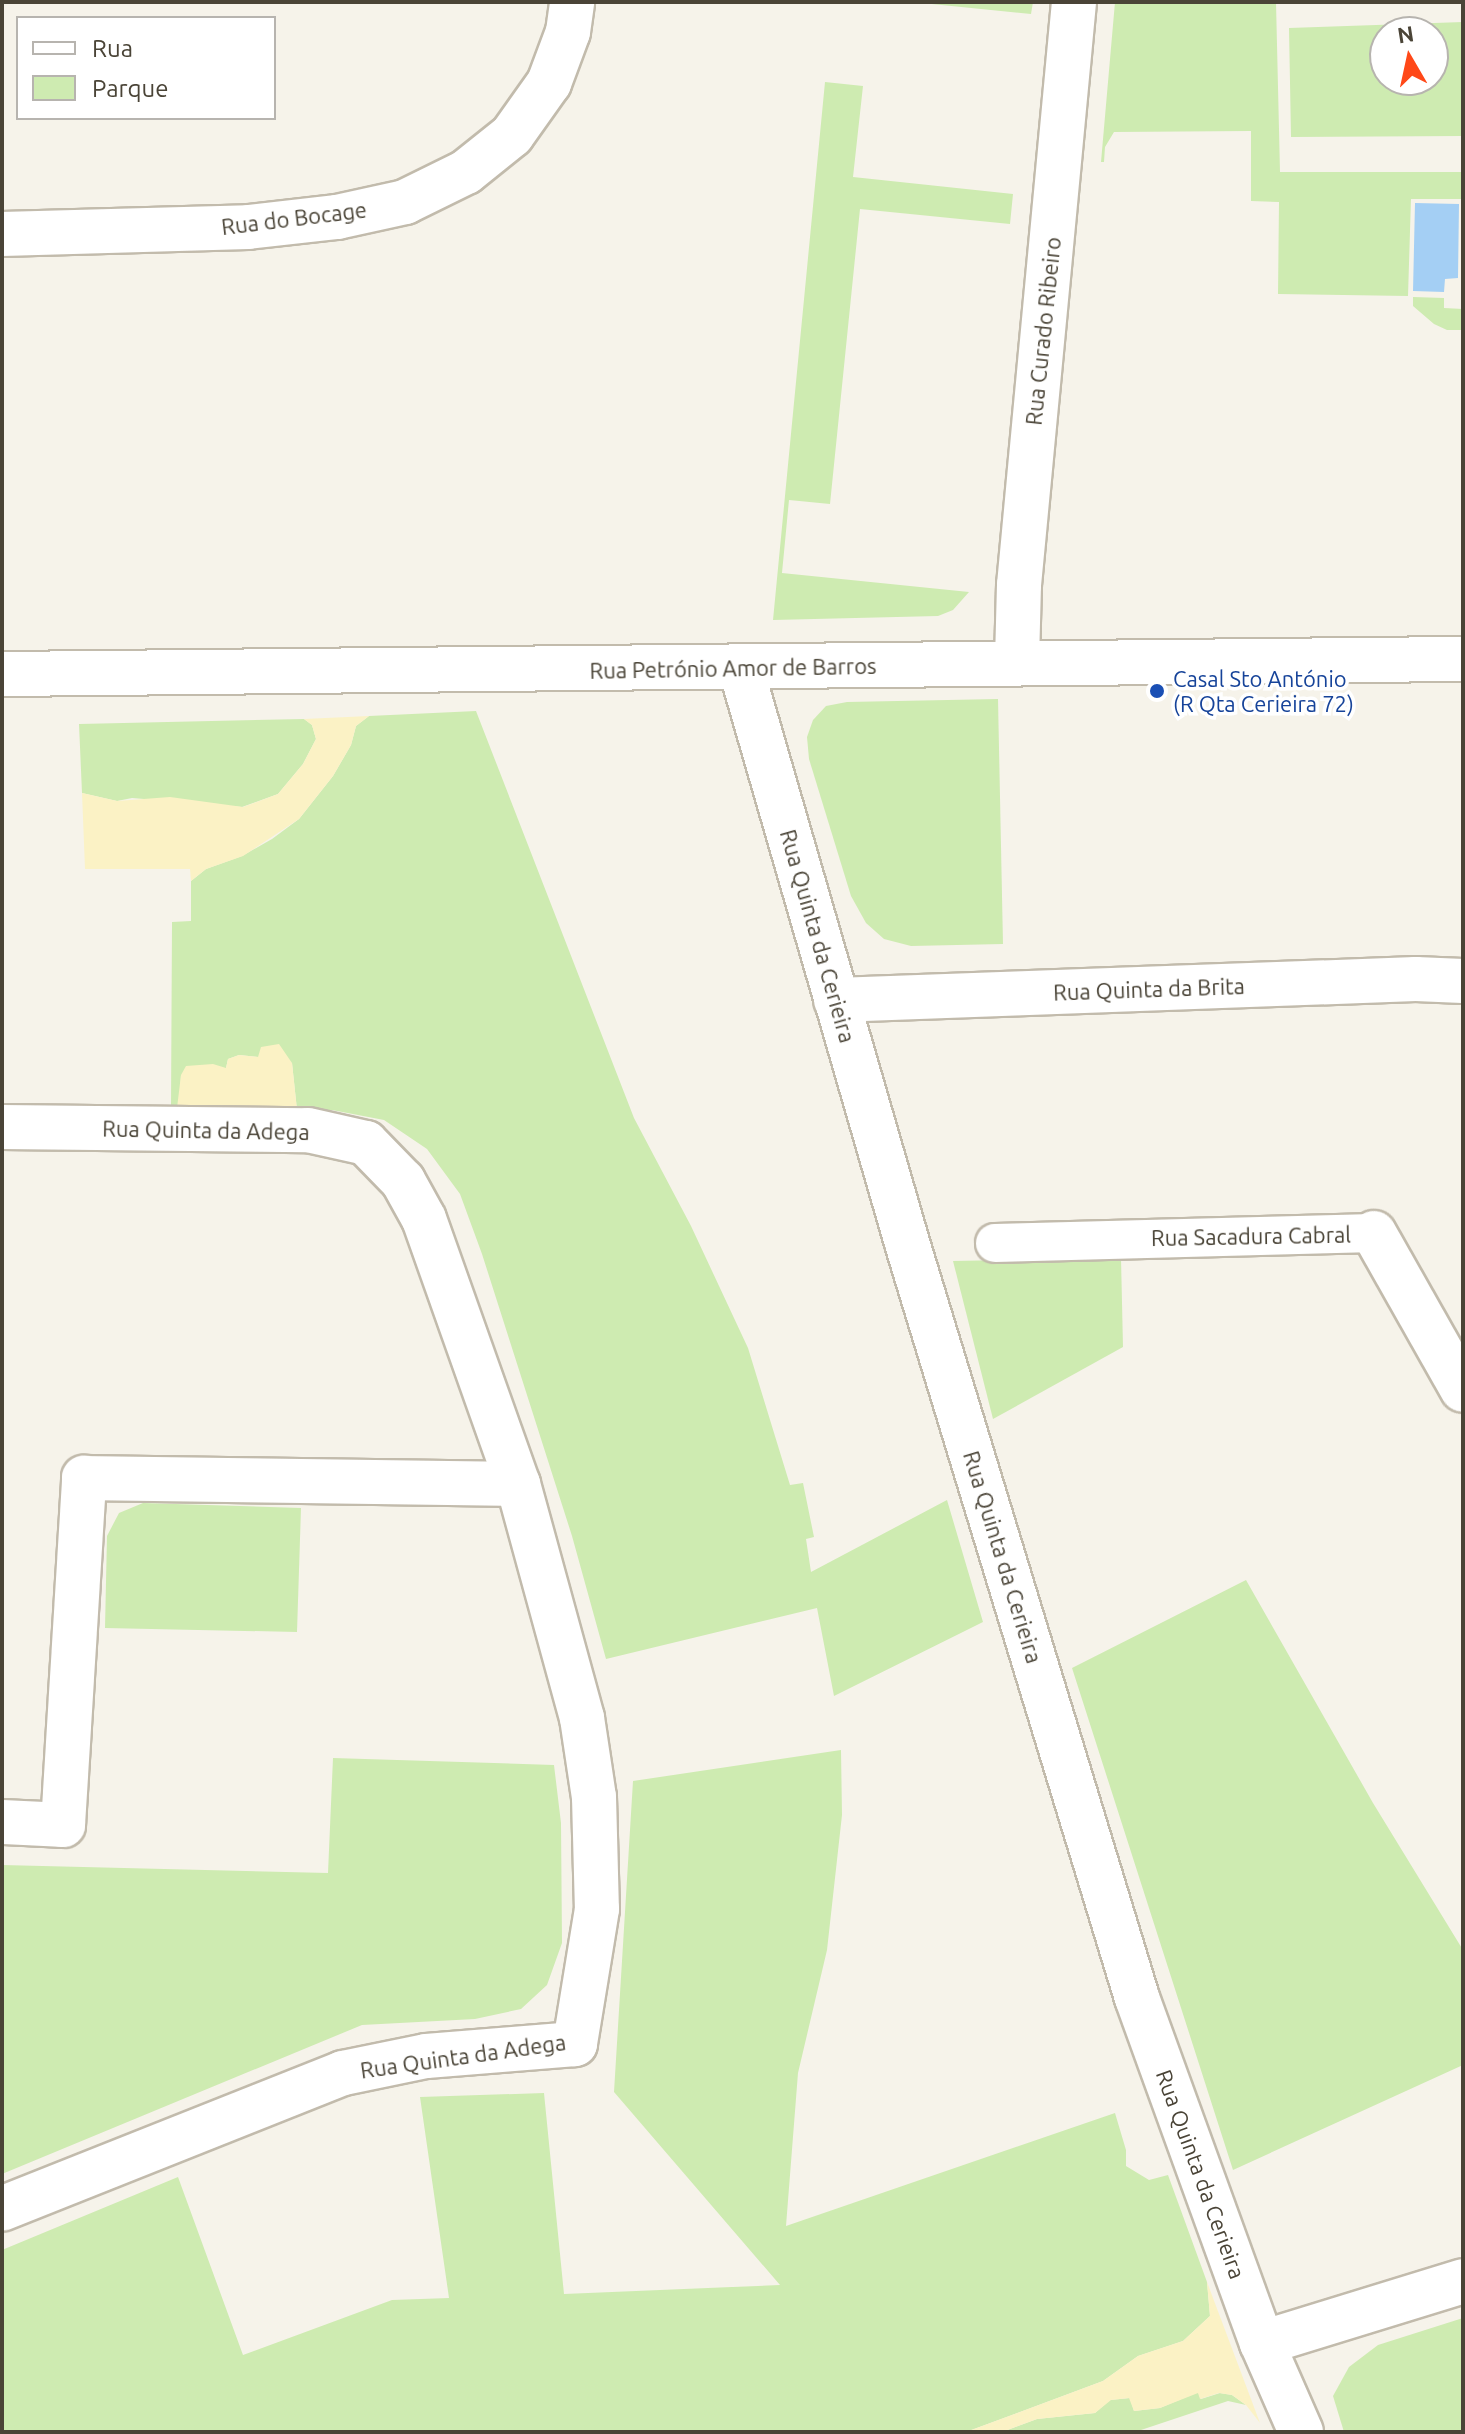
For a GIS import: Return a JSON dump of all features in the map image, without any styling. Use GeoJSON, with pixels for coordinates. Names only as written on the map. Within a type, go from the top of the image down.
{"type":"FeatureCollection","features":[{"type":"Feature","properties":{"kind":"street","name":"Rua do Bocage"},"geometry":{"type":"LineString","coordinates":[[2,234],[248,227],[337,217],[405,202],[466,172],[512,135],[549,83],[568,32],[572,2]]}},
{"type":"Feature","properties":{"kind":"street","name":"Rua Curado Ribeiro"},"geometry":{"type":"LineString","coordinates":[[1017,661],[1019,585],[1074,2]]}},
{"type":"Feature","properties":{"kind":"street","name":"Rua Petrónio Amor de Barros"},"geometry":{"type":"LineString","coordinates":[[2,674],[741,669],[1017,661],[1463,659]]}},
{"type":"Feature","properties":{"kind":"street","name":"Rua Quinta da Cerieira"},"geometry":{"type":"LineString","coordinates":[[741,669],[836,1000],[1137,1998],[1262,2343],[1301,2432]]}},
{"type":"Feature","properties":{"kind":"street","name":"Rua Quinta da Brita"},"geometry":{"type":"LineString","coordinates":[[836,1000],[1416,979],[1463,981]]}},
{"type":"Feature","properties":{"kind":"street","name":"Rua Quinta da Adega"},"geometry":{"type":"LineString","coordinates":[[2,1127],[308,1130],[366,1143],[403,1181],[424,1219],[518,1484],[582,1718],[594,1797],[597,1909],[575,2044],[426,2056],[343,2073],[2,2209]]}},
{"type":"Feature","properties":{"kind":"street","name":"Rua Sacadura Cabral"},"geometry":{"type":"LineString","coordinates":[[995,1243],[1374,1233],[1463,1390]]}},
{"type":"Feature","properties":{"kind":"street"},"geometry":{"type":"LineString","coordinates":[[2,1822],[63,1825],[84,1478],[518,1484]]}},
{"type":"Feature","properties":{"kind":"street"},"geometry":{"type":"LineString","coordinates":[[1262,2343],[1463,2281]]}},
{"type":"Feature","properties":{"kind":"green space"},"geometry":{"type":"Polygon","coordinates":[[[912,2],[1033,2],[1031,14],[912,2]]]}},
{"type":"Feature","properties":{"kind":"green space"},"geometry":{"type":"Polygon","coordinates":[[[1115,2],[1276,2],[1280,172],[1463,172],[1463,199],[1411,199],[1408,296],[1278,294],[1279,202],[1251,201],[1251,131],[1114,132],[1105,147],[1104,162],[1101,162],[1115,2]]]}},
{"type":"Feature","properties":{"kind":"green space"},"geometry":{"type":"Polygon","coordinates":[[[1449,22],[1463,22],[1463,136],[1291,137],[1289,28],[1369,25],[1369,96],[1449,96],[1449,22]]]}},
{"type":"Feature","properties":{"kind":"green space"},"geometry":{"type":"Polygon","coordinates":[[[825,82],[863,86],[853,177],[1013,194],[1010,224],[860,209],[830,504],[789,500],[782,573],[969,592],[953,610],[938,616],[773,620],[825,82]]]}},
{"type":"Feature","properties":{"kind":"green space"},"geometry":{"type":"Polygon","coordinates":[[[1413,297],[1444,298],[1444,308],[1463,309],[1463,330],[1447,330],[1434,324],[1413,306],[1413,297]]]}},
{"type":"Feature","properties":{"kind":"green space"},"geometry":{"type":"Polygon","coordinates":[[[998,699],[1003,944],[911,946],[884,939],[866,923],[851,896],[809,759],[807,737],[813,720],[826,706],[847,702],[998,699]]]}},
{"type":"Feature","properties":{"kind":"green space"},"geometry":{"type":"Polygon","coordinates":[[[476,711],[634,1118],[691,1226],[748,1348],[790,1485],[803,1483],[814,1537],[806,1539],[811,1572],[947,1500],[983,1622],[834,1696],[817,1608],[606,1659],[572,1536],[482,1254],[460,1194],[427,1149],[384,1120],[332,1110],[297,1110],[292,1063],[258,1057],[239,1055],[228,1059],[226,1068],[181,1075],[180,1099],[177,1108],[171,1108],[172,922],[191,921],[191,881],[206,869],[242,856],[272,839],[299,819],[333,776],[351,745],[356,726],[369,716],[476,711]]]}},
{"type":"Feature","properties":{"kind":"green space"},"geometry":{"type":"Polygon","coordinates":[[[304,719],[312,725],[316,739],[303,764],[278,794],[242,807],[132,798],[117,801],[82,793],[79,724],[304,719]]]}},
{"type":"Feature","properties":{"kind":"green space"},"geometry":{"type":"Polygon","coordinates":[[[1121,1258],[1123,1347],[993,1419],[953,1261],[1121,1258]]]}},
{"type":"Feature","properties":{"kind":"green space"},"geometry":{"type":"Polygon","coordinates":[[[143,1503],[301,1508],[297,1632],[105,1628],[107,1536],[119,1513],[143,1503]]]}},
{"type":"Feature","properties":{"kind":"green space"},"geometry":{"type":"Polygon","coordinates":[[[1246,1580],[1373,1803],[1463,1950],[1463,2065],[1233,2170],[1072,1668],[1246,1580]]]}},
{"type":"Feature","properties":{"kind":"green space"},"geometry":{"type":"Polygon","coordinates":[[[841,1750],[842,1815],[827,1950],[798,2073],[786,2226],[1115,2113],[1126,2150],[1126,2166],[1149,2180],[1168,2175],[1207,2282],[1210,2316],[1183,2341],[1138,2356],[1103,2381],[966,2432],[2,2432],[2,2250],[178,2177],[243,2355],[392,2300],[449,2298],[420,2097],[544,2093],[564,2294],[780,2285],[614,2092],[633,1781],[841,1750]]]}},
{"type":"Feature","properties":{"kind":"green space"},"geometry":{"type":"Polygon","coordinates":[[[333,1758],[554,1765],[561,1823],[562,1943],[547,1985],[521,2009],[475,2019],[362,2025],[2,2174],[2,1865],[328,1873],[333,1758]]]}},
{"type":"Feature","properties":{"kind":"green space"},"geometry":{"type":"Polygon","coordinates":[[[1463,2318],[1463,2432],[1344,2432],[1333,2396],[1349,2367],[1378,2345],[1463,2318]]]}},
{"type":"Feature","properties":{"kind":"green space"},"geometry":{"type":"Polygon","coordinates":[[[1198,2392],[1201,2399],[1220,2393],[1232,2395],[1246,2405],[1228,2401],[1135,2432],[1002,2432],[1037,2419],[1095,2413],[1110,2400],[1130,2398],[1134,2411],[1160,2408],[1198,2392]]]}},
{"type":"Feature","properties":{"kind":"sand"},"geometry":{"type":"Polygon","coordinates":[[[369,716],[356,726],[351,745],[333,776],[299,819],[243,856],[206,869],[191,881],[190,869],[85,869],[82,793],[117,801],[170,797],[243,807],[278,794],[303,764],[316,739],[312,725],[304,719],[369,716]]]}},
{"type":"Feature","properties":{"kind":"sand"},"geometry":{"type":"Polygon","coordinates":[[[279,1044],[292,1063],[297,1110],[177,1108],[181,1075],[186,1066],[213,1064],[226,1068],[228,1059],[239,1055],[258,1057],[261,1047],[279,1044]]]}},
{"type":"Feature","properties":{"kind":"sand"},"geometry":{"type":"Polygon","coordinates":[[[1207,2282],[1260,2423],[1246,2405],[1232,2395],[1219,2393],[1200,2399],[1198,2393],[1160,2408],[1134,2411],[1129,2398],[1111,2400],[1095,2413],[1037,2419],[1002,2432],[966,2432],[1103,2381],[1138,2356],[1183,2341],[1210,2316],[1207,2282]]]}},
{"type":"Feature","properties":{"kind":"water"},"geometry":{"type":"Polygon","coordinates":[[[1415,203],[1459,204],[1458,278],[1445,279],[1444,292],[1413,291],[1415,203]]]}},
{"type":"Feature","properties":{"kind":"place","name":"Casal Sto António (R Qta Cerieira 72)"},"geometry":{"type":"Point","coordinates":[1157,691]}}]}
